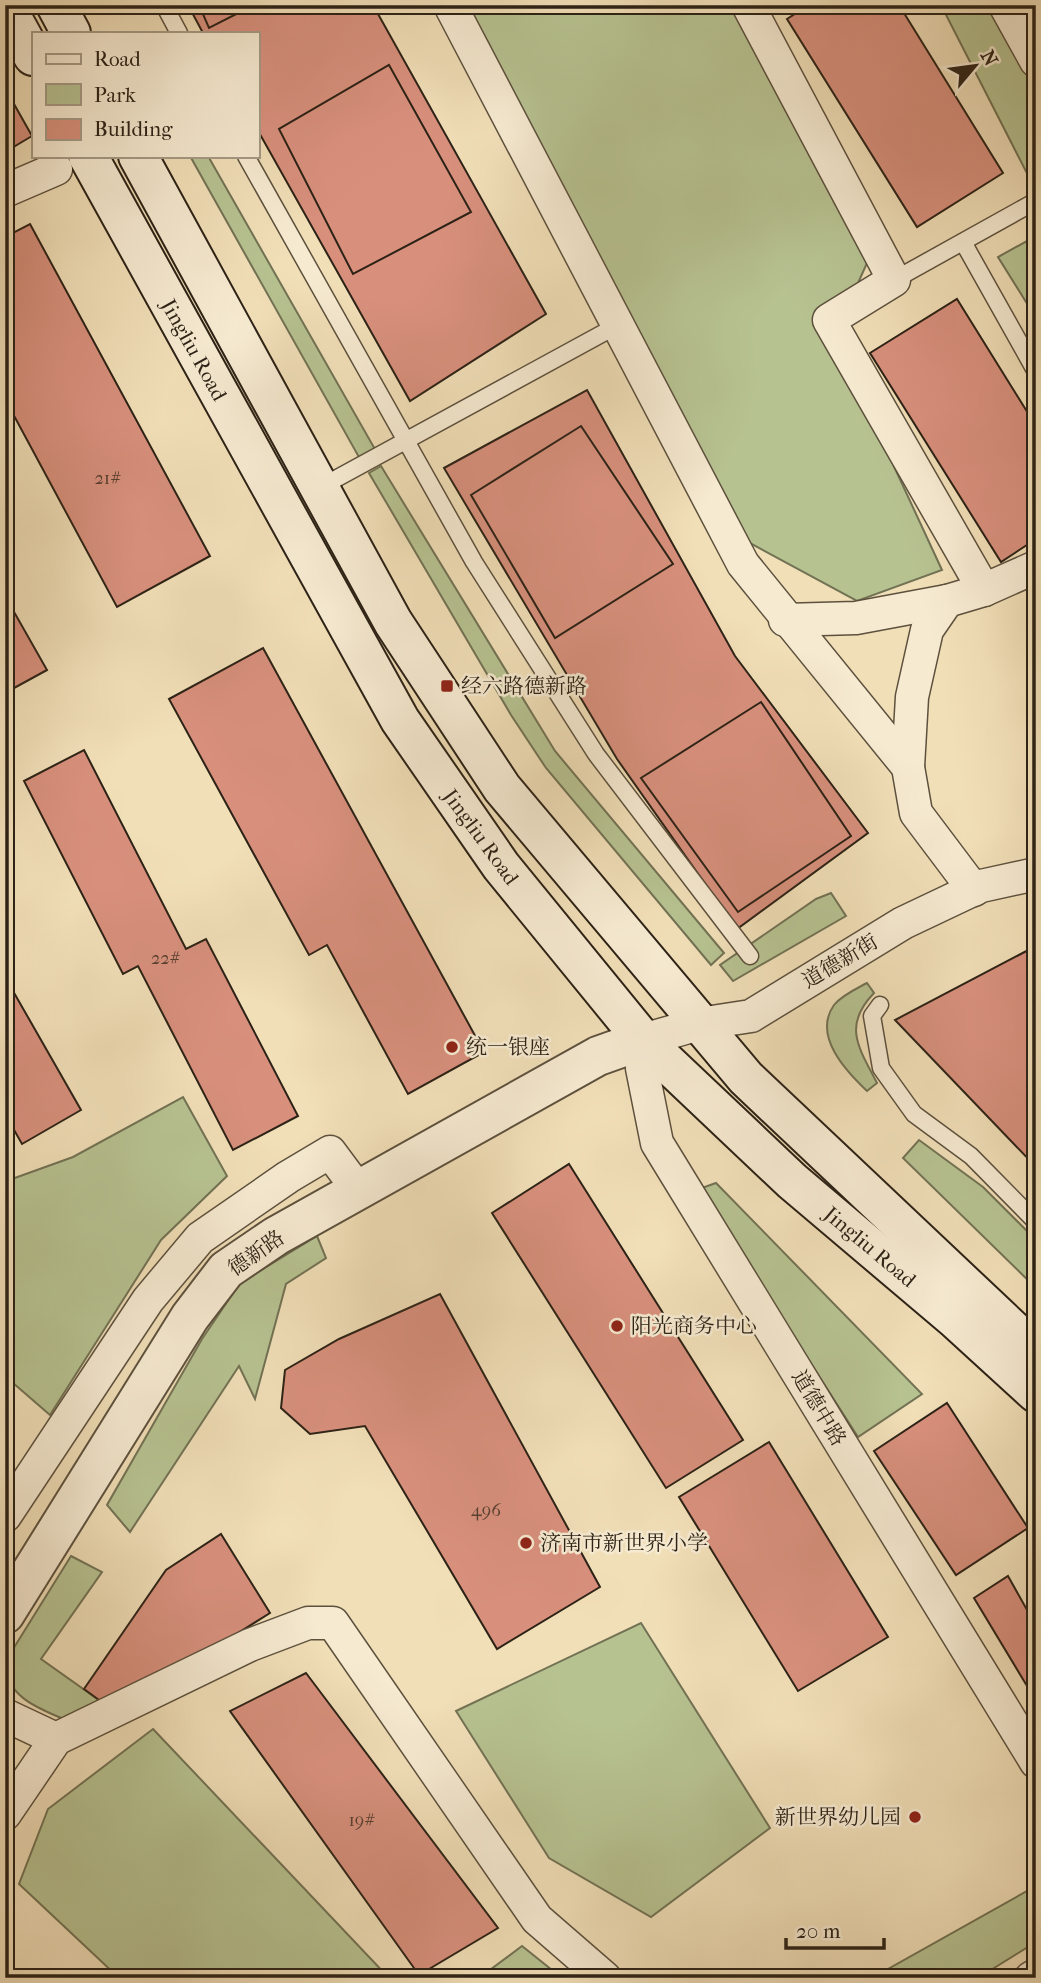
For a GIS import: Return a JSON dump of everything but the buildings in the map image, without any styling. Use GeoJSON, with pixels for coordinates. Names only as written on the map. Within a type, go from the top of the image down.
{"type":"FeatureCollection","features":[{"type":"Feature","properties":{"kind":"main road"},"geometry":{"type":"LineString","coordinates":[[5,5],[32,54]]}},
{"type":"Feature","properties":{"kind":"main road"},"geometry":{"type":"LineString","coordinates":[[55,5],[70,32]]}},
{"type":"Feature","properties":{"kind":"main road","name":"Jingliu Road"},"geometry":{"type":"LineString","coordinates":[[139,158],[393,622],[502,788],[746,1078],[1036,1352]]}},
{"type":"Feature","properties":{"kind":"main road","name":"Jingliu Road"},"geometry":{"type":"LineString","coordinates":[[72,162],[400,720],[501,866],[643,1040],[792,1181],[955,1319],[1036,1394]]}},
{"type":"Feature","properties":{"kind":"main road","name":"德新路"},"geometry":{"type":"LineString","coordinates":[[5,1614],[190,1317],[226,1270],[276,1236],[598,1056],[643,1040]]}},
{"type":"Feature","properties":{"kind":"street"},"geometry":{"type":"LineString","coordinates":[[450,5],[743,564],[785,620],[908,767]]}},
{"type":"Feature","properties":{"kind":"street"},"geometry":{"type":"LineString","coordinates":[[748,5],[894,280],[829,320],[984,590]]}},
{"type":"Feature","properties":{"kind":"street"},"geometry":{"type":"LineString","coordinates":[[1005,5],[1036,61]]}},
{"type":"Feature","properties":{"kind":"street"},"geometry":{"type":"LineString","coordinates":[[5,191],[72,162]]}},
{"type":"Feature","properties":{"kind":"street"},"geometry":{"type":"LineString","coordinates":[[785,620],[856,618],[947,601],[984,590],[1036,567]]}},
{"type":"Feature","properties":{"kind":"street"},"geometry":{"type":"LineString","coordinates":[[947,601],[927,630],[912,697],[908,767],[916,813],[974,890]]}},
{"type":"Feature","properties":{"kind":"street","name":"道德新街"},"geometry":{"type":"LineString","coordinates":[[643,1040],[699,1024],[751,1016],[903,923],[974,890],[1036,874]]}},
{"type":"Feature","properties":{"kind":"street","name":"道德中路"},"geometry":{"type":"LineString","coordinates":[[643,1040],[642,1069],[657,1143],[1036,1762]]}},
{"type":"Feature","properties":{"kind":"street"},"geometry":{"type":"LineString","coordinates":[[5,1516],[148,1300],[200,1238],[288,1177],[330,1152],[359,1191]]}},
{"type":"Feature","properties":{"kind":"street"},"geometry":{"type":"LineString","coordinates":[[5,1814],[56,1739],[250,1645],[308,1623],[333,1623],[537,1919],[606,1978]]}},
{"type":"Feature","properties":{"kind":"street"},"geometry":{"type":"LineString","coordinates":[[5,1715],[56,1739]]}},
{"type":"Feature","properties":{"kind":"street"},"geometry":{"type":"LineString","coordinates":[[1031,1978],[1036,1975]]}},
{"type":"Feature","properties":{"kind":"lane"},"geometry":{"type":"LineString","coordinates":[[164,5],[178,32]]}},
{"type":"Feature","properties":{"kind":"lane"},"geometry":{"type":"LineString","coordinates":[[247,158],[474,562],[596,754],[750,956]]}},
{"type":"Feature","properties":{"kind":"lane"},"geometry":{"type":"LineString","coordinates":[[894,280],[1036,201]]}},
{"type":"Feature","properties":{"kind":"lane"},"geometry":{"type":"LineString","coordinates":[[963,242],[1036,372]]}},
{"type":"Feature","properties":{"kind":"lane"},"geometry":{"type":"LineString","coordinates":[[319,488],[618,325]]}},
{"type":"Feature","properties":{"kind":"lane"},"geometry":{"type":"LineString","coordinates":[[880,1004],[872,1016],[881,1068],[914,1114],[971,1156],[1036,1222]]}},
{"type":"Feature","properties":{"kind":"green space"},"geometry":{"type":"Polygon","coordinates":[[[438,5],[764,5],[871,254],[834,337],[942,570],[857,601],[746,541],[438,5]]]}},
{"type":"Feature","properties":{"kind":"green space"},"geometry":{"type":"Polygon","coordinates":[[[941,5],[1036,5],[1036,191],[941,5]]]}},
{"type":"Feature","properties":{"kind":"green space"},"geometry":{"type":"Polygon","coordinates":[[[191,158],[209,158],[376,451],[360,459],[191,158]]]}},
{"type":"Feature","properties":{"kind":"green space"},"geometry":{"type":"Polygon","coordinates":[[[1036,236],[1036,318],[998,257],[1036,236]]]}},
{"type":"Feature","properties":{"kind":"green space"},"geometry":{"type":"Polygon","coordinates":[[[381,466],[555,751],[724,953],[711,965],[546,768],[511,715],[369,473],[381,466]]]}},
{"type":"Feature","properties":{"kind":"green space"},"geometry":{"type":"Polygon","coordinates":[[[831,893],[846,916],[733,981],[720,965],[816,899],[831,893]]]}},
{"type":"Feature","properties":{"kind":"green space"},"geometry":{"type":"Polygon","coordinates":[[[867,983],[874,993],[858,1016],[856,1027],[864,1059],[877,1083],[867,1091],[842,1064],[827,1029],[828,1017],[834,1005],[845,995],[867,983]]]}},
{"type":"Feature","properties":{"kind":"green space"},"geometry":{"type":"Polygon","coordinates":[[[183,1097],[227,1176],[161,1240],[50,1415],[5,1376],[5,1169],[12,1179],[73,1157],[183,1097]]]}},
{"type":"Feature","properties":{"kind":"green space"},"geometry":{"type":"Polygon","coordinates":[[[919,1140],[983,1187],[1036,1240],[1036,1288],[903,1158],[919,1140]]]}},
{"type":"Feature","properties":{"kind":"green space"},"geometry":{"type":"Polygon","coordinates":[[[716,1183],[922,1394],[858,1437],[699,1189],[716,1183]]]}},
{"type":"Feature","properties":{"kind":"green space"},"geometry":{"type":"Polygon","coordinates":[[[317,1236],[326,1258],[286,1284],[255,1399],[239,1366],[130,1532],[107,1505],[202,1339],[240,1283],[317,1236]]]}},
{"type":"Feature","properties":{"kind":"green space"},"geometry":{"type":"Polygon","coordinates":[[[71,1556],[102,1572],[41,1659],[103,1703],[71,1722],[37,1707],[18,1694],[11,1685],[5,1662],[71,1556]]]}},
{"type":"Feature","properties":{"kind":"green space"},"geometry":{"type":"Polygon","coordinates":[[[641,1623],[770,1828],[651,1917],[549,1858],[456,1711],[641,1623]]]}},
{"type":"Feature","properties":{"kind":"green space"},"geometry":{"type":"Polygon","coordinates":[[[153,1729],[389,1978],[119,1978],[19,1884],[48,1809],[153,1729]]]}},
{"type":"Feature","properties":{"kind":"green space"},"geometry":{"type":"Polygon","coordinates":[[[1036,1886],[1036,1942],[978,1978],[872,1978],[1036,1886]]]}},
{"type":"Feature","properties":{"kind":"green space"},"geometry":{"type":"Polygon","coordinates":[[[522,1946],[562,1978],[479,1978],[522,1946]]]}},
{"type":"Feature","properties":{"kind":"place","name":"经六路德新路"},"geometry":{"type":"Point","coordinates":[447,686]}},
{"type":"Feature","properties":{"kind":"place","name":"统一银座"},"geometry":{"type":"Point","coordinates":[452,1047]}},
{"type":"Feature","properties":{"kind":"place","name":"阳光商务中心"},"geometry":{"type":"Point","coordinates":[617,1326]}},
{"type":"Feature","properties":{"kind":"place","name":"济南市新世界小学"},"geometry":{"type":"Point","coordinates":[526,1543]}},
{"type":"Feature","properties":{"kind":"place","name":"新世界幼儿园"},"geometry":{"type":"Point","coordinates":[915,1817]}}]}
